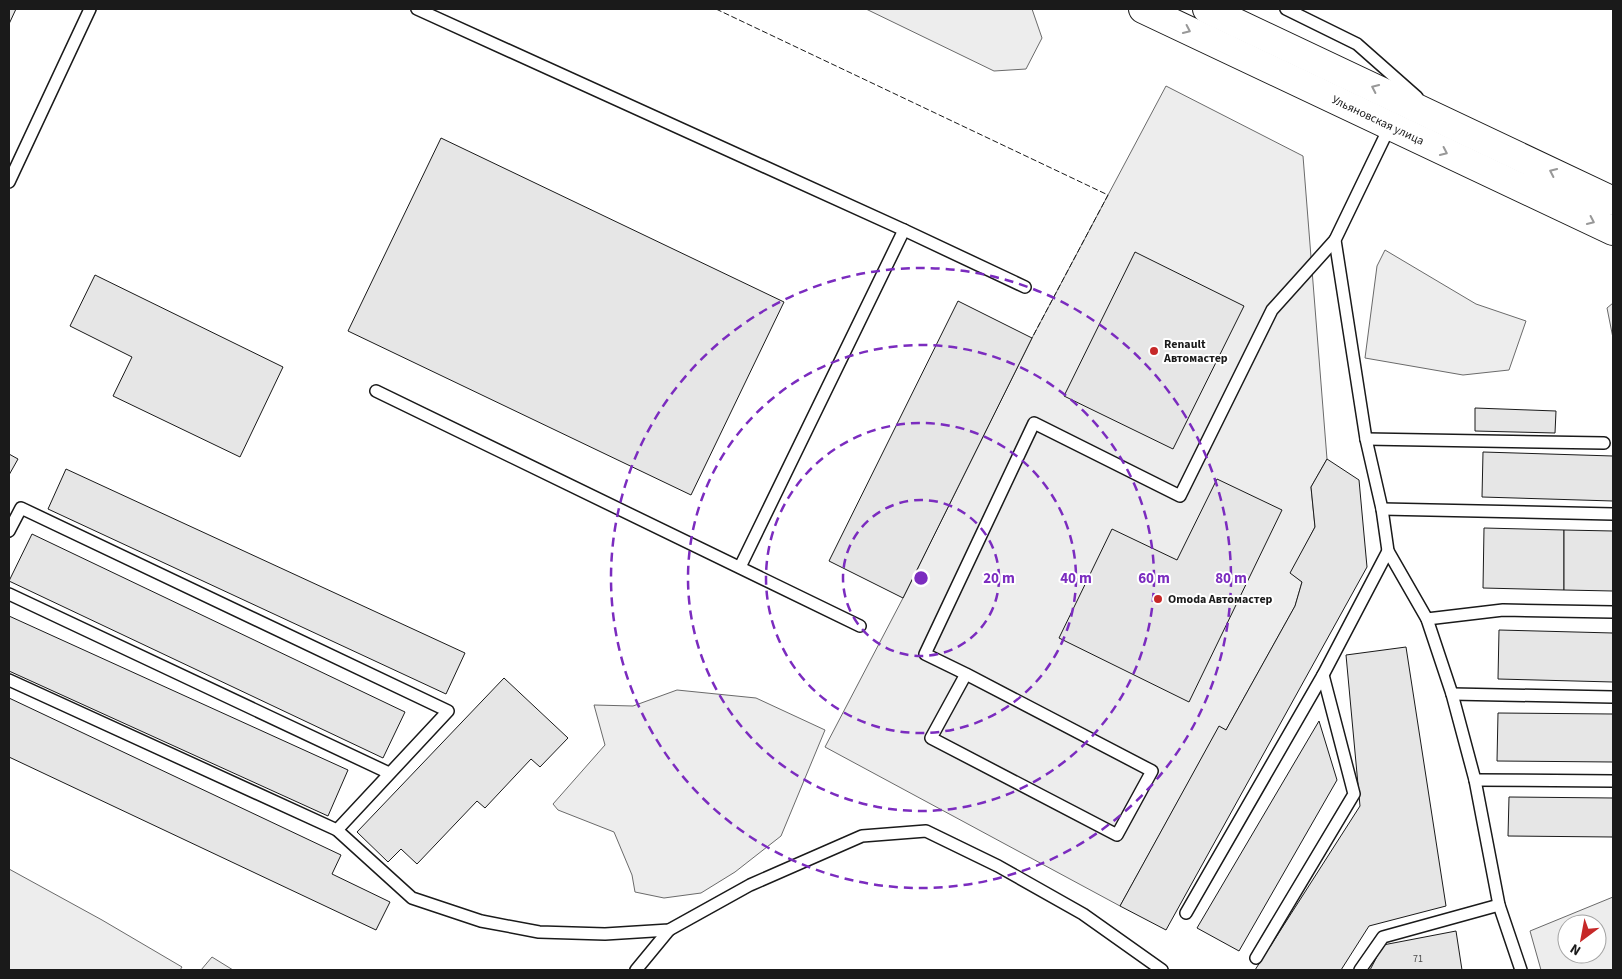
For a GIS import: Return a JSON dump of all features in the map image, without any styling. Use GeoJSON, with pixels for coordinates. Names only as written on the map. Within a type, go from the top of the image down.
{"type":"FeatureCollection","features":[{"type":"Feature","properties":{"kind":"highway","name":"Ульяновская улица"},"geometry":{"type":"LineString","coordinates":[[1143,9],[1613,231]]}},
{"type":"Feature","properties":{"kind":"highway"},"geometry":{"type":"LineString","coordinates":[[1207,9],[1613,201]]}},
{"type":"Feature","properties":{"kind":"lane"},"geometry":{"type":"LineString","coordinates":[[9,182],[90,9]]}},
{"type":"Feature","properties":{"kind":"lane"},"geometry":{"type":"LineString","coordinates":[[418,9],[1025,287]]}},
{"type":"Feature","properties":{"kind":"lane"},"geometry":{"type":"LineString","coordinates":[[1286,9],[1357,44],[1442,120]]}},
{"type":"Feature","properties":{"kind":"lane"},"geometry":{"type":"LineString","coordinates":[[966,674],[931,738],[1117,835],[1152,771],[966,674],[925,654],[1034,424],[1180,496],[1272,310],[1334,240],[1390,126]]}},
{"type":"Feature","properties":{"kind":"lane"},"geometry":{"type":"LineString","coordinates":[[740,567],[904,230]]}},
{"type":"Feature","properties":{"kind":"lane"},"geometry":{"type":"LineString","coordinates":[[1334,240],[1366,438],[1382,509],[1388,551],[1427,619],[1452,694],[1474,780],[1499,905],[1521,970]]}},
{"type":"Feature","properties":{"kind":"lane"},"geometry":{"type":"LineString","coordinates":[[376,391],[860,626]]}},
{"type":"Feature","properties":{"kind":"lane"},"geometry":{"type":"LineString","coordinates":[[1366,438],[1604,443]]}},
{"type":"Feature","properties":{"kind":"lane"},"geometry":{"type":"LineString","coordinates":[[9,531],[21,508],[448,711],[336,830]]}},
{"type":"Feature","properties":{"kind":"lane"},"geometry":{"type":"LineString","coordinates":[[1382,509],[1613,514]]}},
{"type":"Feature","properties":{"kind":"lane"},"geometry":{"type":"LineString","coordinates":[[1186,913],[1323,675],[1388,551]]}},
{"type":"Feature","properties":{"kind":"lane"},"geometry":{"type":"LineString","coordinates":[[9,594],[389,773]]}},
{"type":"Feature","properties":{"kind":"lane"},"geometry":{"type":"LineString","coordinates":[[1427,619],[1503,610],[1613,612]]}},
{"type":"Feature","properties":{"kind":"lane"},"geometry":{"type":"LineString","coordinates":[[1256,958],[1354,794],[1323,675]]}},
{"type":"Feature","properties":{"kind":"lane"},"geometry":{"type":"LineString","coordinates":[[9,680],[336,830],[412,898],[481,921],[539,932],[605,934],[669,930]]}},
{"type":"Feature","properties":{"kind":"lane"},"geometry":{"type":"LineString","coordinates":[[1452,694],[1613,697]]}},
{"type":"Feature","properties":{"kind":"lane"},"geometry":{"type":"LineString","coordinates":[[1474,780],[1613,781]]}},
{"type":"Feature","properties":{"kind":"lane"},"geometry":{"type":"LineString","coordinates":[[636,970],[669,930],[750,885],[862,836],[926,831],[998,866],[1083,914],[1162,970]]}},
{"type":"Feature","properties":{"kind":"lane"},"geometry":{"type":"LineString","coordinates":[[1360,970],[1383,937],[1499,905]]}},
{"type":"Feature","properties":{"kind":"shaded area"},"geometry":{"type":"Polygon","coordinates":[[[866,9],[1032,9],[1042,38],[1026,69],[994,71],[866,9]]]}},
{"type":"Feature","properties":{"kind":"shaded area"},"geometry":{"type":"Polygon","coordinates":[[[1166,86],[1303,156],[1327,459],[1311,487],[1315,527],[1291,573],[1302,582],[1295,606],[1226,730],[1219,727],[1120,906],[825,747],[903,598],[1032,338],[1166,86]]]}},
{"type":"Feature","properties":{"kind":"shaded area"},"geometry":{"type":"Polygon","coordinates":[[[1385,250],[1476,304],[1526,321],[1509,370],[1463,375],[1365,358],[1377,266],[1385,250]]]}},
{"type":"Feature","properties":{"kind":"shaded area"},"geometry":{"type":"Polygon","coordinates":[[[1613,303],[1613,338],[1607,308],[1613,303]]]}},
{"type":"Feature","properties":{"kind":"shaded area"},"geometry":{"type":"Polygon","coordinates":[[[677,690],[756,698],[825,730],[781,836],[735,872],[701,893],[664,898],[635,892],[632,875],[614,832],[558,810],[553,804],[605,745],[594,705],[633,706],[677,690]]]}},
{"type":"Feature","properties":{"kind":"shaded area"},"geometry":{"type":"Polygon","coordinates":[[[9,869],[182,967],[180,970],[9,970],[9,869]]]}},
{"type":"Feature","properties":{"kind":"shaded area"},"geometry":{"type":"Polygon","coordinates":[[[1613,897],[1613,970],[1541,970],[1530,931],[1557,920],[1557,964],[1607,964],[1607,914],[1572,914],[1613,897]]]}},
{"type":"Feature","properties":{"kind":"shaded area"},"geometry":{"type":"Polygon","coordinates":[[[212,957],[233,970],[201,970],[212,957]]]}},
{"type":"Feature","properties":{"kind":"building"},"geometry":{"type":"Polygon","coordinates":[[[9,9],[16,9],[9,24],[9,9]]]}},
{"type":"Feature","properties":{"kind":"building"},"geometry":{"type":"Polygon","coordinates":[[[441,138],[784,302],[691,495],[348,331],[441,138]]]}},
{"type":"Feature","properties":{"kind":"building","name":"Renault Автомастер"},"geometry":{"type":"Polygon","coordinates":[[[1135,252],[1244,306],[1173,449],[1064,396],[1135,252]]]}},
{"type":"Feature","properties":{"kind":"building"},"geometry":{"type":"Polygon","coordinates":[[[95,275],[283,367],[240,457],[113,396],[132,357],[70,326],[95,275]]]}},
{"type":"Feature","properties":{"kind":"building"},"geometry":{"type":"Polygon","coordinates":[[[958,301],[1032,338],[903,598],[829,561],[958,301]]]}},
{"type":"Feature","properties":{"kind":"building"},"geometry":{"type":"Polygon","coordinates":[[[1475,408],[1556,411],[1555,433],[1475,431],[1475,408]]]}},
{"type":"Feature","properties":{"kind":"building"},"geometry":{"type":"Polygon","coordinates":[[[1483,452],[1613,456],[1613,501],[1482,497],[1483,452]]]}},
{"type":"Feature","properties":{"kind":"building"},"geometry":{"type":"Polygon","coordinates":[[[9,454],[18,459],[9,475],[9,454]]]}},
{"type":"Feature","properties":{"kind":"building"},"geometry":{"type":"Polygon","coordinates":[[[1327,459],[1359,480],[1367,567],[1166,930],[1120,906],[1219,726],[1226,730],[1295,606],[1302,582],[1290,573],[1315,527],[1311,487],[1327,459]]]}},
{"type":"Feature","properties":{"kind":"building"},"geometry":{"type":"Polygon","coordinates":[[[66,469],[465,653],[446,694],[48,509],[66,469]]]}},
{"type":"Feature","properties":{"kind":"building","name":"Omoda Автомастер"},"geometry":{"type":"Polygon","coordinates":[[[1217,479],[1282,510],[1189,702],[1059,638],[1112,529],[1177,560],[1217,479]]]}},
{"type":"Feature","properties":{"kind":"building"},"geometry":{"type":"Polygon","coordinates":[[[1484,528],[1564,530],[1564,590],[1483,588],[1484,528]]]}},
{"type":"Feature","properties":{"kind":"building"},"geometry":{"type":"Polygon","coordinates":[[[1564,530],[1613,531],[1613,591],[1564,590],[1564,530]]]}},
{"type":"Feature","properties":{"kind":"building"},"geometry":{"type":"Polygon","coordinates":[[[32,534],[405,712],[383,758],[9,581],[32,534]]]}},
{"type":"Feature","properties":{"kind":"building"},"geometry":{"type":"Polygon","coordinates":[[[9,616],[348,770],[328,816],[9,671],[9,616]]]}},
{"type":"Feature","properties":{"kind":"building"},"geometry":{"type":"Polygon","coordinates":[[[1499,630],[1613,633],[1613,682],[1498,679],[1499,630]]]}},
{"type":"Feature","properties":{"kind":"building"},"geometry":{"type":"Polygon","coordinates":[[[1406,647],[1446,906],[1369,926],[1341,970],[1255,970],[1360,806],[1346,655],[1406,647]]]}},
{"type":"Feature","properties":{"kind":"building"},"geometry":{"type":"Polygon","coordinates":[[[504,678],[568,738],[540,767],[531,759],[485,808],[477,801],[417,864],[401,849],[388,862],[357,832],[504,678]]]}},
{"type":"Feature","properties":{"kind":"building"},"geometry":{"type":"Polygon","coordinates":[[[9,698],[341,855],[332,874],[390,902],[376,930],[9,757],[9,698]]]}},
{"type":"Feature","properties":{"kind":"building"},"geometry":{"type":"Polygon","coordinates":[[[1498,713],[1613,714],[1613,762],[1497,761],[1498,713]]]}},
{"type":"Feature","properties":{"kind":"building"},"geometry":{"type":"Polygon","coordinates":[[[1319,721],[1337,780],[1239,951],[1197,928],[1319,721]]]}},
{"type":"Feature","properties":{"kind":"building"},"geometry":{"type":"Polygon","coordinates":[[[1509,797],[1613,798],[1613,837],[1508,836],[1509,797]]]}},
{"type":"Feature","properties":{"kind":"building"},"geometry":{"type":"Polygon","coordinates":[[[1456,931],[1462,970],[1370,970],[1383,945],[1456,931]]]}},
{"type":"Feature","properties":{"kind":"fence"},"geometry":{"type":"LineString","coordinates":[[716,9],[1108,195],[1032,338]]}},
{"type":"Feature","properties":{"kind":"place","name":"Renault Автомастер"},"geometry":{"type":"Point","coordinates":[1154,351]}},
{"type":"Feature","properties":{"kind":"place","name":"Omoda Автомастер"},"geometry":{"type":"Point","coordinates":[1158,599]}}]}
